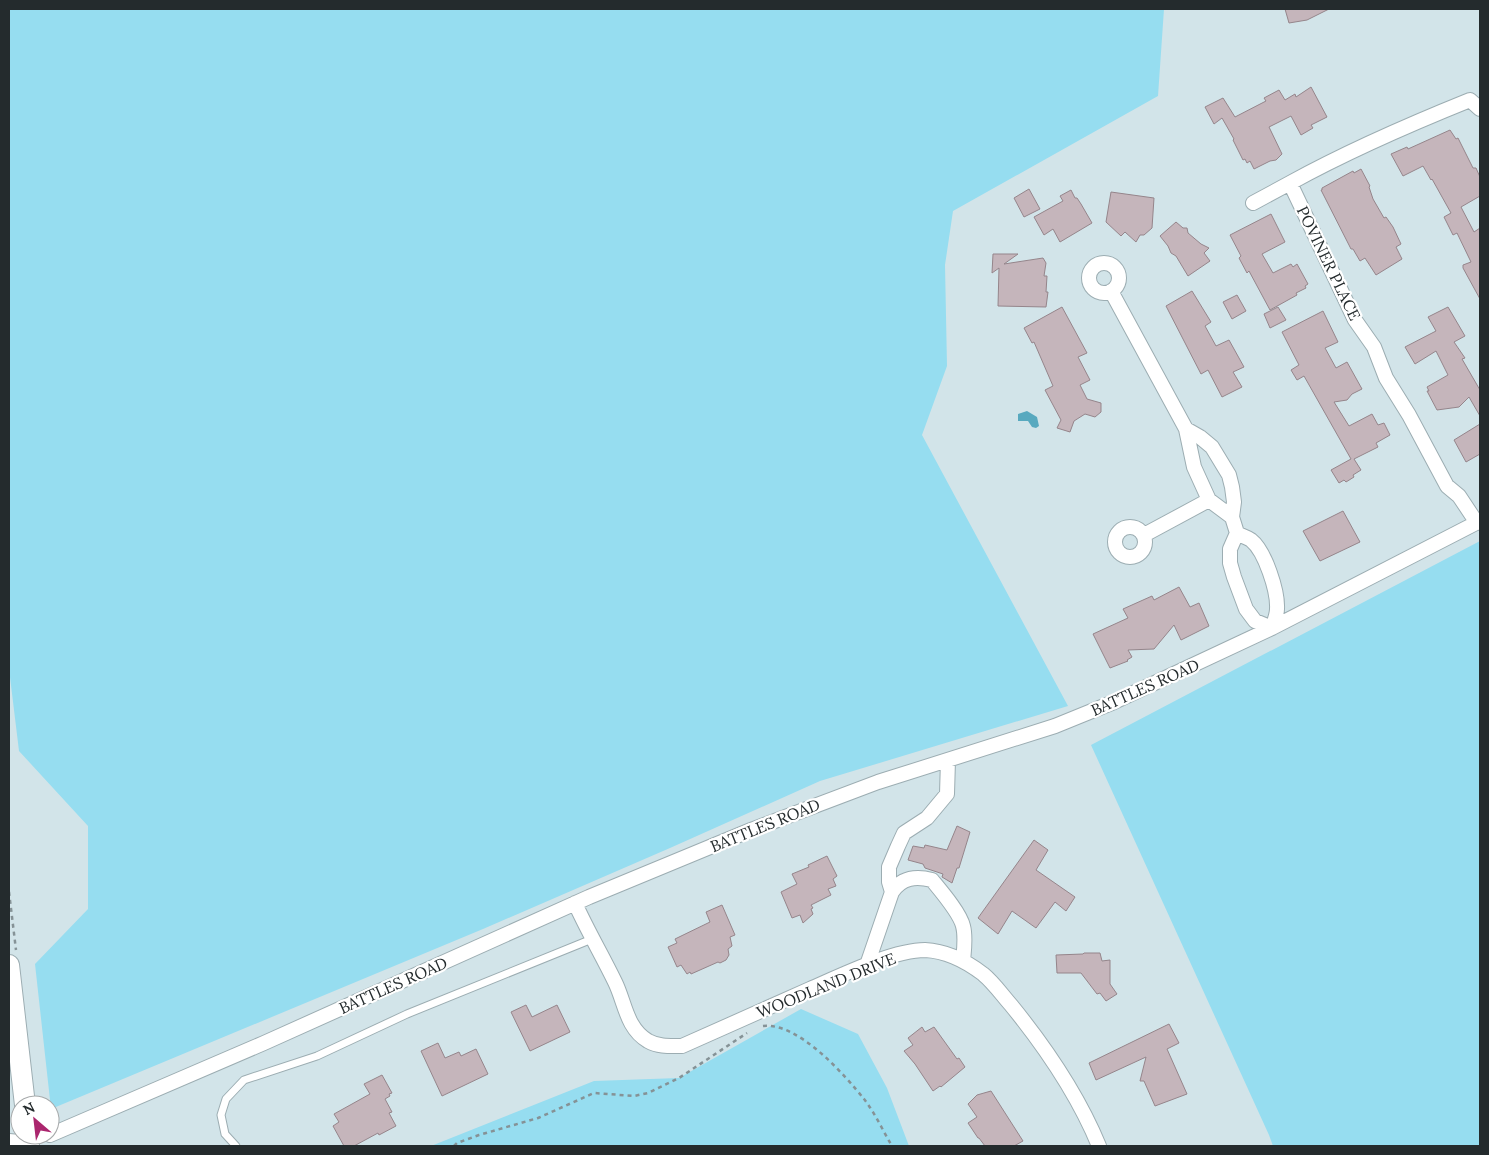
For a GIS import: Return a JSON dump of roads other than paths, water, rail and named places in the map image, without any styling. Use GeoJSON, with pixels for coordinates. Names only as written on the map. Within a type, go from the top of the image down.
{"type":"FeatureCollection","features":[{"type":"Feature","properties":{"kind":"main road"},"geometry":{"type":"LineString","coordinates":[[9,965],[24,1095]]}},
{"type":"Feature","properties":{"kind":"street"},"geometry":{"type":"LineString","coordinates":[[1253,203],[1332,160],[1394,131],[1477,102]]}},
{"type":"Feature","properties":{"kind":"street","name":"POVINER PLACE"},"geometry":{"type":"LineString","coordinates":[[1290,183],[1355,320],[1374,347],[1386,378],[1409,415],[1447,486],[1459,496],[1478,522]]}},
{"type":"Feature","properties":{"kind":"street"},"geometry":{"type":"LineString","coordinates":[[1111,290],[1186,429],[1194,467],[1209,500],[1232,517]]}},
{"type":"Feature","properties":{"kind":"street"},"geometry":{"type":"LineString","coordinates":[[1186,429],[1212,447],[1229,475],[1234,502],[1232,517],[1236,534],[1230,549],[1230,563],[1246,609],[1255,621],[1272,628],[1277,610],[1276,590],[1260,552],[1251,540],[1236,534]]}},
{"type":"Feature","properties":{"kind":"street"},"geometry":{"type":"LineString","coordinates":[[1144,535],[1209,500]]}},
{"type":"Feature","properties":{"kind":"street","name":"BATTLES ROAD"},"geometry":{"type":"LineString","coordinates":[[60,1131],[264,1043],[575,903],[751,830],[835,797],[1055,726],[1114,702],[1272,628],[1478,522]]}},
{"type":"Feature","properties":{"kind":"street"},"geometry":{"type":"LineString","coordinates":[[892,892],[889,882],[889,867],[904,833],[927,818],[947,794],[948,760]]}},
{"type":"Feature","properties":{"kind":"street"},"geometry":{"type":"LineString","coordinates":[[867,966],[892,892],[898,883],[910,878],[921,877],[932,880],[956,912],[963,925],[965,943],[963,961]]}},
{"type":"Feature","properties":{"kind":"street","name":"WOODLAND DRIVE"},"geometry":{"type":"LineString","coordinates":[[575,903],[616,984],[626,1015],[636,1030],[648,1040],[662,1046],[682,1046],[867,966],[909,952],[924,950],[941,952],[956,957],[984,974],[1026,1024],[1088,1119],[1099,1146]]}},
{"type":"Feature","properties":{"kind":"lane"},"geometry":{"type":"LineString","coordinates":[[236,1146],[225,1134],[221,1115],[226,1099],[244,1080],[317,1056],[406,1014],[592,939]]}}]}
